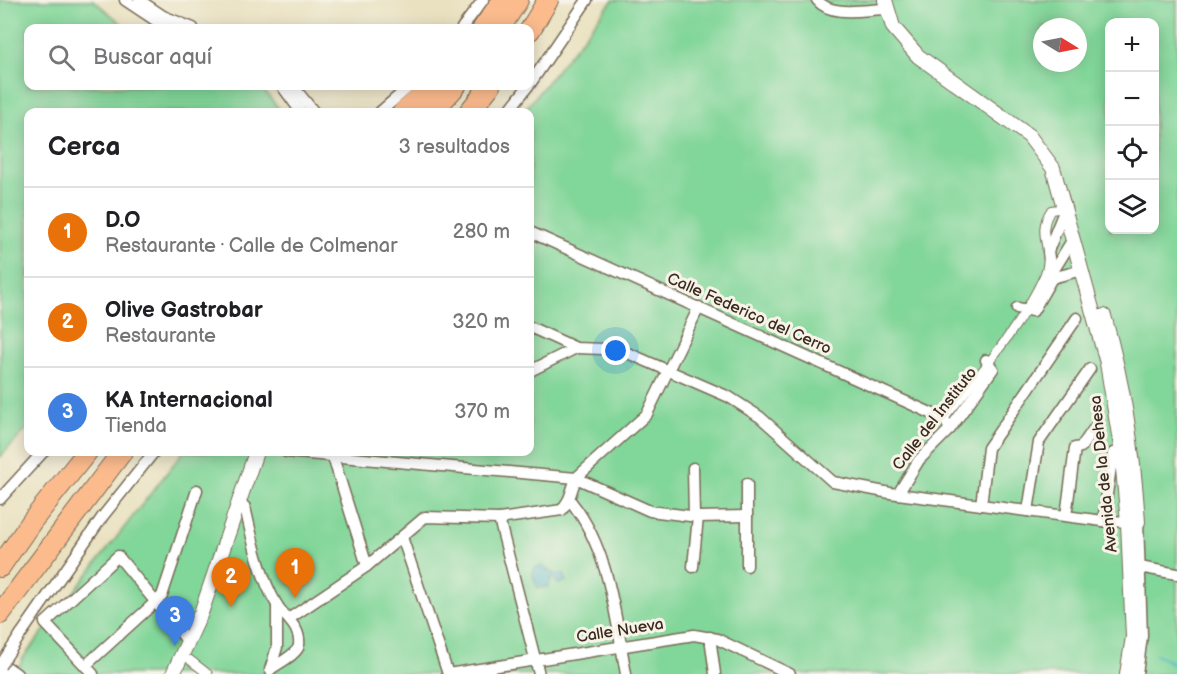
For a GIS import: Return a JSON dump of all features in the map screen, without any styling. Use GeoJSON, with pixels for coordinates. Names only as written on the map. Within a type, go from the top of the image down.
{"type":"FeatureCollection","features":[{"type":"Feature","properties":{"kind":"highway"},"geometry":{"type":"LineString","coordinates":[[486,24],[503,0]]}},
{"type":"Feature","properties":{"kind":"highway"},"geometry":{"type":"LineString","coordinates":[[503,24],[518,0]]}},
{"type":"Feature","properties":{"kind":"highway"},"geometry":{"type":"LineString","coordinates":[[534,24],[548,0]]}},
{"type":"Feature","properties":{"kind":"highway"},"geometry":{"type":"LineString","coordinates":[[408,108],[428,90]]}},
{"type":"Feature","properties":{"kind":"highway"},"geometry":{"type":"LineString","coordinates":[[436,108],[452,90]]}},
{"type":"Feature","properties":{"kind":"highway"},"geometry":{"type":"LineString","coordinates":[[472,108],[487,90]]}},
{"type":"Feature","properties":{"kind":"highway"},"geometry":{"type":"LineString","coordinates":[[0,567],[32,520],[84,456]]}},
{"type":"Feature","properties":{"kind":"highway"},"geometry":{"type":"LineString","coordinates":[[0,614],[119,456]]}},
{"type":"Feature","properties":{"kind":"street"},"geometry":{"type":"LineString","coordinates":[[125,0],[131,7],[160,24]]}},
{"type":"Feature","properties":{"kind":"street"},"geometry":{"type":"LineString","coordinates":[[139,0],[169,19],[182,24]]}},
{"type":"Feature","properties":{"kind":"street"},"geometry":{"type":"LineString","coordinates":[[465,24],[483,0]]}},
{"type":"Feature","properties":{"kind":"street"},"geometry":{"type":"LineString","coordinates":[[534,78],[587,0]]}},
{"type":"Feature","properties":{"kind":"street"},"geometry":{"type":"LineString","coordinates":[[817,0],[825,8],[834,11],[886,4]]}},
{"type":"Feature","properties":{"kind":"street","name":"Avenida de la Dehesa"},"geometry":{"type":"LineString","coordinates":[[886,4],[893,27],[918,56],[1029,136],[1053,168],[1109,373],[1133,522]]}},
{"type":"Feature","properties":{"kind":"street"},"geometry":{"type":"LineString","coordinates":[[285,90],[298,108]]}},
{"type":"Feature","properties":{"kind":"street"},"geometry":{"type":"LineString","coordinates":[[296,90],[311,108]]}},
{"type":"Feature","properties":{"kind":"street"},"geometry":{"type":"LineString","coordinates":[[385,108],[405,90]]}},
{"type":"Feature","properties":{"kind":"street"},"geometry":{"type":"LineString","coordinates":[[511,108],[525,90]]}},
{"type":"Feature","properties":{"kind":"street","name":"Calle del Instituto"},"geometry":{"type":"LineString","coordinates":[[898,494],[919,460],[993,369],[987,361],[1045,274],[1048,251],[1065,208]]}},
{"type":"Feature","properties":{"kind":"street","name":"Calle Federico del Cerro"},"geometry":{"type":"LineString","coordinates":[[534,234],[947,424]]}},
{"type":"Feature","properties":{"kind":"street","name":"Avenida de la Dehesa"},"geometry":{"type":"LineString","coordinates":[[1073,239],[1092,276],[1118,363],[1133,447],[1135,566],[1142,636],[1137,674]]}},
{"type":"Feature","properties":{"kind":"street","name":"Calle del Instituto"},"geometry":{"type":"LineString","coordinates":[[1021,308],[1033,310],[1073,239]]}},
{"type":"Feature","properties":{"kind":"street"},"geometry":{"type":"LineString","coordinates":[[1048,251],[1052,276],[1082,270]]}},
{"type":"Feature","properties":{"kind":"street"},"geometry":{"type":"LineString","coordinates":[[290,618],[367,566],[425,517],[499,519],[562,510],[569,499],[576,478],[647,414],[699,308]]}},
{"type":"Feature","properties":{"kind":"street"},"geometry":{"type":"LineString","coordinates":[[981,505],[988,448],[1077,318]]}},
{"type":"Feature","properties":{"kind":"street"},"geometry":{"type":"LineString","coordinates":[[534,329],[576,348],[604,349],[630,354],[729,397],[760,417],[833,482],[898,494],[1103,521],[1133,522]]}},
{"type":"Feature","properties":{"kind":"street"},"geometry":{"type":"LineString","coordinates":[[534,368],[576,348]]}},
{"type":"Feature","properties":{"kind":"street"},"geometry":{"type":"LineString","coordinates":[[1028,511],[1039,442],[1090,369]]}},
{"type":"Feature","properties":{"kind":"street"},"geometry":{"type":"LineString","coordinates":[[1066,516],[1075,448],[1081,447],[1098,423]]}},
{"type":"Feature","properties":{"kind":"street"},"geometry":{"type":"LineString","coordinates":[[1103,521],[1113,453]]}},
{"type":"Feature","properties":{"kind":"street"},"geometry":{"type":"LineString","coordinates":[[0,499],[39,456]]}},
{"type":"Feature","properties":{"kind":"street"},"geometry":{"type":"LineString","coordinates":[[17,674],[0,664],[103,516],[151,456]]}},
{"type":"Feature","properties":{"kind":"street"},"geometry":{"type":"LineString","coordinates":[[173,674],[189,643],[255,456]]}},
{"type":"Feature","properties":{"kind":"street"},"geometry":{"type":"LineString","coordinates":[[182,674],[190,660],[263,456]]}},
{"type":"Feature","properties":{"kind":"street"},"geometry":{"type":"LineString","coordinates":[[324,456],[576,478],[650,511],[696,517],[747,516]]}},
{"type":"Feature","properties":{"kind":"street"},"geometry":{"type":"LineString","coordinates":[[333,457],[367,566]]}},
{"type":"Feature","properties":{"kind":"street"},"geometry":{"type":"LineString","coordinates":[[693,468],[696,517],[693,567]]}},
{"type":"Feature","properties":{"kind":"street"},"geometry":{"type":"LineString","coordinates":[[747,484],[747,566]]}},
{"type":"Feature","properties":{"kind":"street"},"geometry":{"type":"LineString","coordinates":[[189,643],[157,602],[118,556],[45,623],[89,670],[157,602],[162,596],[197,490]]}},
{"type":"Feature","properties":{"kind":"street"},"geometry":{"type":"LineString","coordinates":[[569,499],[586,520],[612,591],[626,674]]}},
{"type":"Feature","properties":{"kind":"street"},"geometry":{"type":"LineString","coordinates":[[244,507],[264,571],[278,605],[290,618],[299,644],[297,649],[270,671]]}},
{"type":"Feature","properties":{"kind":"street"},"geometry":{"type":"LineString","coordinates":[[499,519],[539,674]]}},
{"type":"Feature","properties":{"kind":"street"},"geometry":{"type":"LineString","coordinates":[[402,537],[448,674]]}},
{"type":"Feature","properties":{"kind":"street","name":"Avenida de la Dehesa"},"geometry":{"type":"LineString","coordinates":[[1135,566],[1177,574]]}},
{"type":"Feature","properties":{"kind":"street","name":"Avenida de la Dehesa"},"geometry":{"type":"LineString","coordinates":[[1127,674],[1133,637],[1135,566]]}},
{"type":"Feature","properties":{"kind":"street"},"geometry":{"type":"LineString","coordinates":[[270,671],[277,647],[278,605]]}},
{"type":"Feature","properties":{"kind":"street","name":"Calle Nueva"},"geometry":{"type":"LineString","coordinates":[[448,674],[694,635],[710,637],[743,651],[764,669],[790,674]]}},
{"type":"Feature","properties":{"kind":"street"},"geometry":{"type":"LineString","coordinates":[[710,637],[715,674]]}},
{"type":"Feature","properties":{"kind":"street"},"geometry":{"type":"LineString","coordinates":[[190,660],[208,674]]}},
{"type":"Feature","properties":{"kind":"green space"},"geometry":{"type":"Polygon","coordinates":[[[0,0],[93,0],[122,24],[24,24],[24,90],[263,90],[279,108],[24,108],[24,432],[0,457],[0,0]]]}},
{"type":"Feature","properties":{"kind":"green space"},"geometry":{"type":"Polygon","coordinates":[[[613,0],[1177,0],[1177,674],[17,674],[22,659],[180,456],[534,456],[534,108],[526,108],[613,0]]]}},
{"type":"Feature","properties":{"kind":"water"},"geometry":{"type":"Polygon","coordinates":[[[542,566],[554,574],[564,574],[566,581],[559,584],[552,577],[548,587],[538,588],[532,573],[535,568],[542,566]]]}},
{"type":"Feature","properties":{"kind":"waterway"},"geometry":{"type":"LineString","coordinates":[[1157,655],[1177,665]]}},
{"type":"Feature","properties":{"kind":"place","name":"D.O"},"geometry":{"type":"Point","coordinates":[295,598]}},
{"type":"Feature","properties":{"kind":"place","name":"Olive Gastrobar"},"geometry":{"type":"Point","coordinates":[231,607]}},
{"type":"Feature","properties":{"kind":"place","name":"KA Internacional"},"geometry":{"type":"Point","coordinates":[175,646]}}]}
